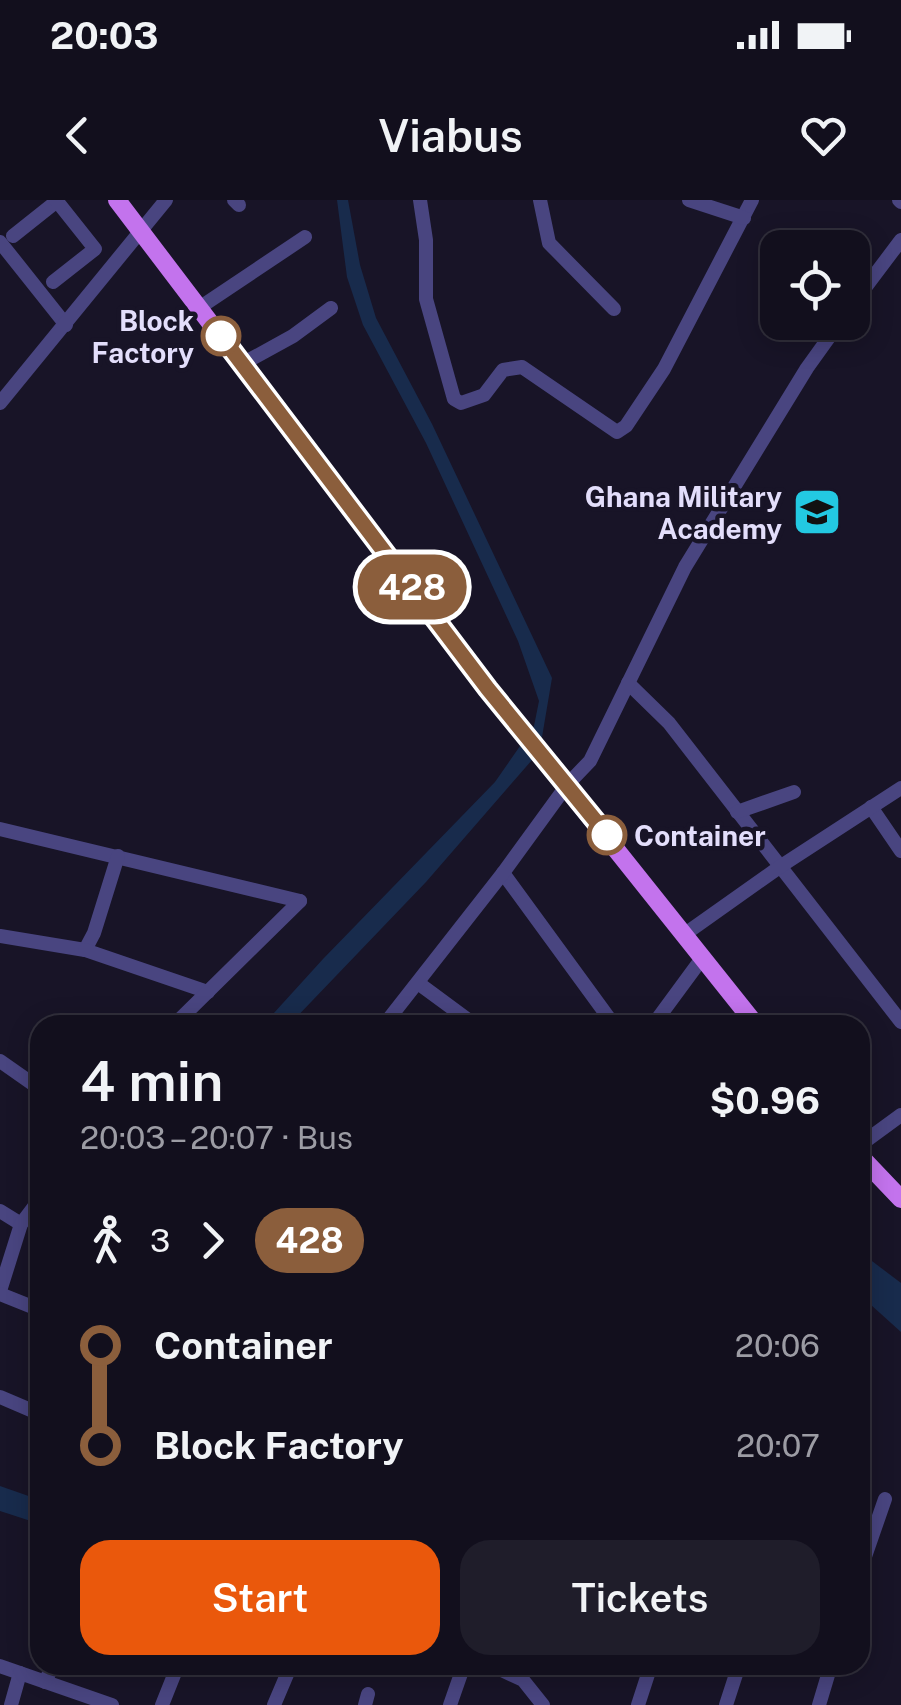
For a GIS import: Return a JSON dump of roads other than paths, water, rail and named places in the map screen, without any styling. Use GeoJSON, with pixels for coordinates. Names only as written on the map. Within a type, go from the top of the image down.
{"type":"FeatureCollection","features":[{"type":"Feature","properties":{"kind":"main road"},"geometry":{"type":"LineString","coordinates":[[117,200],[526,735],[748,1015]]}},
{"type":"Feature","properties":{"kind":"main road"},"geometry":{"type":"LineString","coordinates":[[870,1166],[901,1199]]}},
{"type":"Feature","properties":{"kind":"street"},"geometry":{"type":"LineString","coordinates":[[0,402],[166,200]]}},
{"type":"Feature","properties":{"kind":"street"},"geometry":{"type":"LineString","coordinates":[[420,200],[426,240],[426,299],[454,399],[460,403],[484,394],[504,370],[522,368],[618,432],[664,368],[752,200]]}},
{"type":"Feature","properties":{"kind":"street"},"geometry":{"type":"LineString","coordinates":[[540,200],[549,242],[614,309]]}},
{"type":"Feature","properties":{"kind":"street"},"geometry":{"type":"LineString","coordinates":[[688,200],[744,218]]}},
{"type":"Feature","properties":{"kind":"street"},"geometry":{"type":"LineString","coordinates":[[53,282],[95,249],[57,201],[7,239],[66,325]]}},
{"type":"Feature","properties":{"kind":"street"},"geometry":{"type":"LineString","coordinates":[[200,308],[305,237]]}},
{"type":"Feature","properties":{"kind":"street"},"geometry":{"type":"LineString","coordinates":[[870,281],[901,240]]}},
{"type":"Feature","properties":{"kind":"street"},"geometry":{"type":"LineString","coordinates":[[242,364],[293,336],[330,308]]}},
{"type":"Feature","properties":{"kind":"street"},"geometry":{"type":"LineString","coordinates":[[392,1015],[567,785],[590,761],[685,567],[827,340]]}},
{"type":"Feature","properties":{"kind":"street"},"geometry":{"type":"LineString","coordinates":[[628,683],[668,724],[901,1022]]}},
{"type":"Feature","properties":{"kind":"street"},"geometry":{"type":"LineString","coordinates":[[685,934],[901,788]]}},
{"type":"Feature","properties":{"kind":"street"},"geometry":{"type":"LineString","coordinates":[[737,812],[794,792]]}},
{"type":"Feature","properties":{"kind":"street"},"geometry":{"type":"LineString","coordinates":[[871,806],[901,852]]}},
{"type":"Feature","properties":{"kind":"street"},"geometry":{"type":"LineString","coordinates":[[0,829],[300,901],[184,1015]]}},
{"type":"Feature","properties":{"kind":"street"},"geometry":{"type":"LineString","coordinates":[[85,950],[118,856]]}},
{"type":"Feature","properties":{"kind":"street"},"geometry":{"type":"LineString","coordinates":[[503,873],[607,1015]]}},
{"type":"Feature","properties":{"kind":"street"},"geometry":{"type":"LineString","coordinates":[[0,936],[85,950],[208,992]]}},
{"type":"Feature","properties":{"kind":"street"},"geometry":{"type":"LineString","coordinates":[[660,1015],[703,957]]}},
{"type":"Feature","properties":{"kind":"street"},"geometry":{"type":"LineString","coordinates":[[418,983],[461,1015]]}},
{"type":"Feature","properties":{"kind":"street"},"geometry":{"type":"LineString","coordinates":[[0,1061],[30,1082]]}},
{"type":"Feature","properties":{"kind":"street"},"geometry":{"type":"LineString","coordinates":[[870,1137],[901,1116]]}},
{"type":"Feature","properties":{"kind":"street"},"geometry":{"type":"LineString","coordinates":[[0,1211],[21,1224]]}},
{"type":"Feature","properties":{"kind":"street"},"geometry":{"type":"LineString","coordinates":[[30,1212],[21,1224],[0,1292],[30,1306]]}},
{"type":"Feature","properties":{"kind":"street"},"geometry":{"type":"LineString","coordinates":[[0,1398],[30,1410]]}},
{"type":"Feature","properties":{"kind":"street"},"geometry":{"type":"LineString","coordinates":[[870,1542],[885,1499]]}},
{"type":"Feature","properties":{"kind":"street"},"geometry":{"type":"LineString","coordinates":[[0,1666],[112,1705]]}},
{"type":"Feature","properties":{"kind":"street"},"geometry":{"type":"LineString","coordinates":[[12,1705],[20,1673]]}},
{"type":"Feature","properties":{"kind":"street"},"geometry":{"type":"LineString","coordinates":[[46,1682],[49,1675]]}},
{"type":"Feature","properties":{"kind":"street"},"geometry":{"type":"LineString","coordinates":[[162,1705],[174,1675]]}},
{"type":"Feature","properties":{"kind":"street"},"geometry":{"type":"LineString","coordinates":[[274,1705],[287,1675]]}},
{"type":"Feature","properties":{"kind":"street"},"geometry":{"type":"LineString","coordinates":[[450,1705],[460,1675]]}},
{"type":"Feature","properties":{"kind":"street"},"geometry":{"type":"LineString","coordinates":[[513,1675],[524,1680],[543,1705]]}},
{"type":"Feature","properties":{"kind":"street"},"geometry":{"type":"LineString","coordinates":[[638,1705],[648,1675]]}},
{"type":"Feature","properties":{"kind":"street"},"geometry":{"type":"LineString","coordinates":[[726,1705],[736,1675]]}},
{"type":"Feature","properties":{"kind":"street"},"geometry":{"type":"LineString","coordinates":[[820,1705],[828,1675]]}},
{"type":"Feature","properties":{"kind":"water"},"geometry":{"type":"Polygon","coordinates":[[[337,200],[348,200],[360,265],[376,318],[432,424],[552,678],[541,743],[532,760],[426,882],[299,1015],[272,1015],[495,782],[534,726],[539,701],[518,641],[426,443],[363,325],[347,277],[337,200]]]}},
{"type":"Feature","properties":{"kind":"water"},"geometry":{"type":"Polygon","coordinates":[[[870,1260],[901,1283],[901,1332],[870,1304],[870,1260]]]}},
{"type":"Feature","properties":{"kind":"water"},"geometry":{"type":"Polygon","coordinates":[[[0,1486],[30,1496],[30,1521],[0,1511],[0,1486]]]}},
{"type":"Feature","properties":{"kind":"place","name":"Block Factory"},"geometry":{"type":"Point","coordinates":[221,336]}},
{"type":"Feature","properties":{"kind":"place","name":"Ghana Military Academy"},"geometry":{"type":"Point","coordinates":[817,512]}},
{"type":"Feature","properties":{"kind":"place","name":"Container"},"geometry":{"type":"Point","coordinates":[607,835]}}]}
